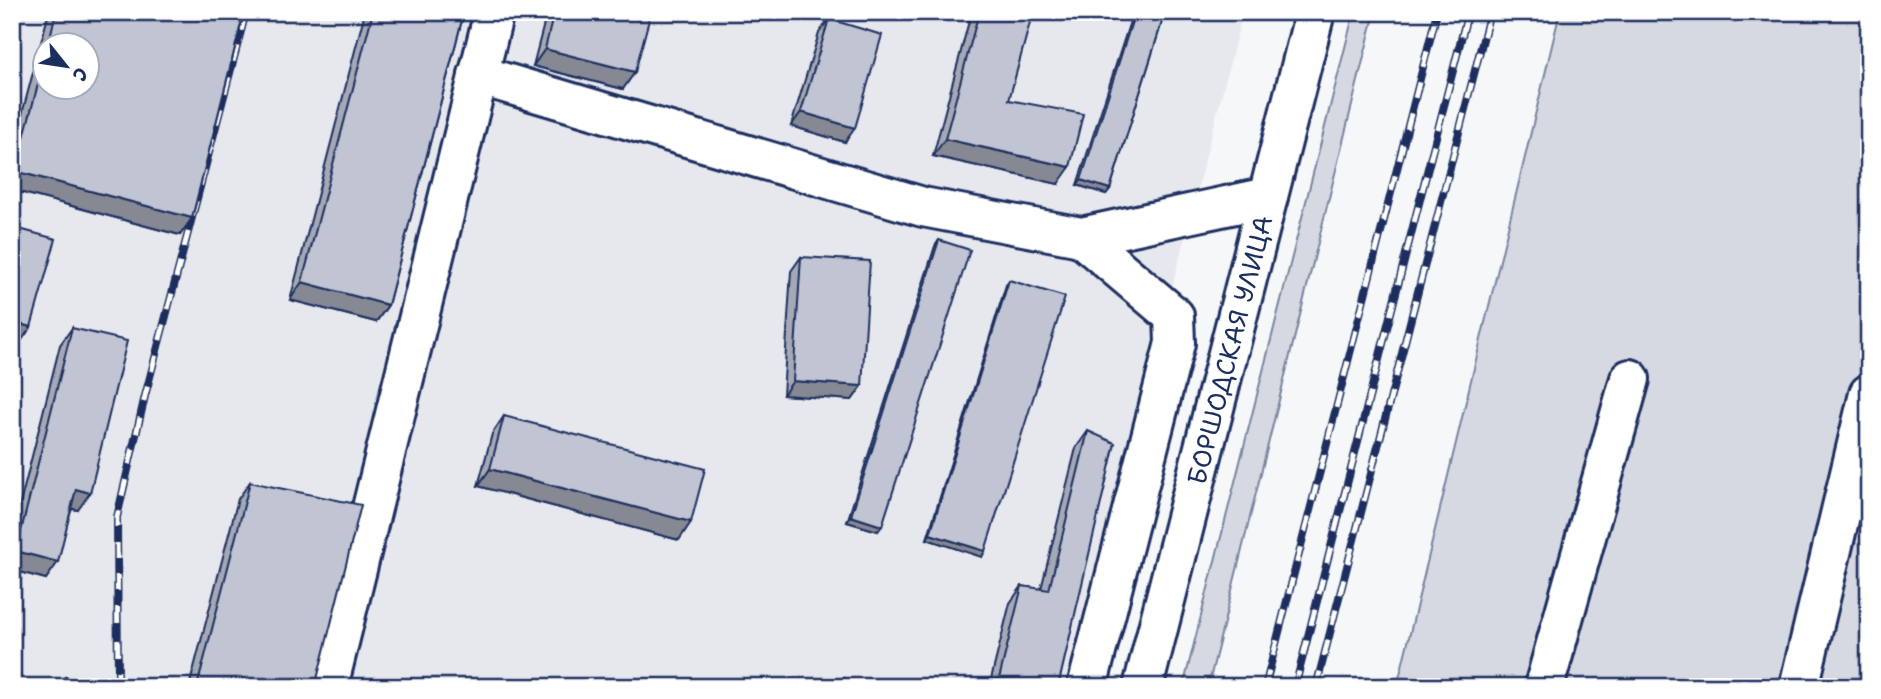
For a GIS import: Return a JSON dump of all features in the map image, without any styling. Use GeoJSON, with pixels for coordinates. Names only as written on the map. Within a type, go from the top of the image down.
{"type":"FeatureCollection","features":[{"type":"Feature","properties":{"kind":"street"},"geometry":{"type":"LineString","coordinates":[[328,687],[494,12]]}},
{"type":"Feature","properties":{"kind":"street","name":"БОРШОДСКАЯ УЛИЦА"},"geometry":{"type":"LineString","coordinates":[[1143,687],[1315,12]]}},
{"type":"Feature","properties":{"kind":"street"},"geometry":{"type":"LineString","coordinates":[[478,75],[923,207],[1081,237],[1268,197]]}},
{"type":"Feature","properties":{"kind":"street"},"geometry":{"type":"LineString","coordinates":[[1081,237],[1174,316],[1175,343],[1087,687]]}},
{"type":"Feature","properties":{"kind":"street"},"geometry":{"type":"LineString","coordinates":[[1544,687],[1630,379]]}},
{"type":"Feature","properties":{"kind":"street"},"geometry":{"type":"LineString","coordinates":[[1798,687],[1869,394]]}},
{"type":"Feature","properties":{"kind":"shaded area"},"geometry":{"type":"Polygon","coordinates":[[[12,12],[1243,12],[1069,687],[12,687],[12,12]]]}},
{"type":"Feature","properties":{"kind":"shaded area"},"geometry":{"type":"Polygon","coordinates":[[[1354,12],[1375,12],[1208,687],[1183,687],[1354,12]]]}},
{"type":"Feature","properties":{"kind":"shaded area"},"geometry":{"type":"Polygon","coordinates":[[[1560,12],[1869,12],[1869,687],[1397,687],[1560,12]]]}},
{"type":"Feature","properties":{"kind":"building"},"geometry":{"type":"Polygon","coordinates":[[[56,12],[244,12],[192,218],[15,171],[33,102],[102,102],[102,32],[51,32],[56,12]]]}},
{"type":"Feature","properties":{"kind":"building"},"geometry":{"type":"Polygon","coordinates":[[[373,12],[464,12],[388,305],[302,282],[373,12]]]}},
{"type":"Feature","properties":{"kind":"building"},"geometry":{"type":"Polygon","coordinates":[[[554,12],[651,12],[635,72],[545,49],[554,12]]]}},
{"type":"Feature","properties":{"kind":"building"},"geometry":{"type":"Polygon","coordinates":[[[979,12],[1019,12],[1032,15],[1009,100],[1083,114],[1070,167],[945,139],[979,12]]]}},
{"type":"Feature","properties":{"kind":"building"},"geometry":{"type":"Polygon","coordinates":[[[1135,12],[1165,12],[1110,189],[1081,180],[1135,12]]]}},
{"type":"Feature","properties":{"kind":"building"},"geometry":{"type":"Polygon","coordinates":[[[829,19],[882,35],[855,128],[801,112],[829,19]]]}},
{"type":"Feature","properties":{"kind":"building"},"geometry":{"type":"Polygon","coordinates":[[[12,227],[56,239],[31,327],[12,322],[12,227]]]}},
{"type":"Feature","properties":{"kind":"building"},"geometry":{"type":"Polygon","coordinates":[[[939,240],[970,250],[882,526],[851,516],[939,240]]]}},
{"type":"Feature","properties":{"kind":"building"},"geometry":{"type":"Polygon","coordinates":[[[801,257],[870,261],[862,386],[793,381],[801,257]]]}},
{"type":"Feature","properties":{"kind":"building"},"geometry":{"type":"Polygon","coordinates":[[[1009,280],[1065,297],[985,551],[930,534],[1009,280]]]}},
{"type":"Feature","properties":{"kind":"building"},"geometry":{"type":"Polygon","coordinates":[[[72,328],[127,341],[90,493],[76,489],[58,562],[16,551],[72,328]]]}},
{"type":"Feature","properties":{"kind":"building"},"geometry":{"type":"Polygon","coordinates":[[[504,416],[705,469],[691,522],[490,469],[504,416]]]}},
{"type":"Feature","properties":{"kind":"building"},"geometry":{"type":"Polygon","coordinates":[[[1088,431],[1115,443],[1058,687],[997,687],[1022,586],[1049,590],[1088,431]]]}},
{"type":"Feature","properties":{"kind":"building"},"geometry":{"type":"Polygon","coordinates":[[[250,482],[361,505],[315,687],[197,687],[250,482]]]}},
{"type":"Feature","properties":{"kind":"building"},"geometry":{"type":"Polygon","coordinates":[[[65,677],[105,687],[62,687],[65,677]]]}},
{"type":"Feature","properties":{"kind":"building"},"geometry":{"type":"Polygon","coordinates":[[[843,678],[874,687],[841,687],[843,678]]]}},
{"type":"Feature","properties":{"kind":"railway"},"geometry":{"type":"LineString","coordinates":[[118,687],[117,517],[145,396],[246,12]]}},
{"type":"Feature","properties":{"kind":"railway"},"geometry":{"type":"LineString","coordinates":[[1265,687],[1437,12]]}},
{"type":"Feature","properties":{"kind":"railway"},"geometry":{"type":"LineString","coordinates":[[1295,687],[1468,12]]}},
{"type":"Feature","properties":{"kind":"railway"},"geometry":{"type":"LineString","coordinates":[[1316,687],[1490,12]]}}]}
